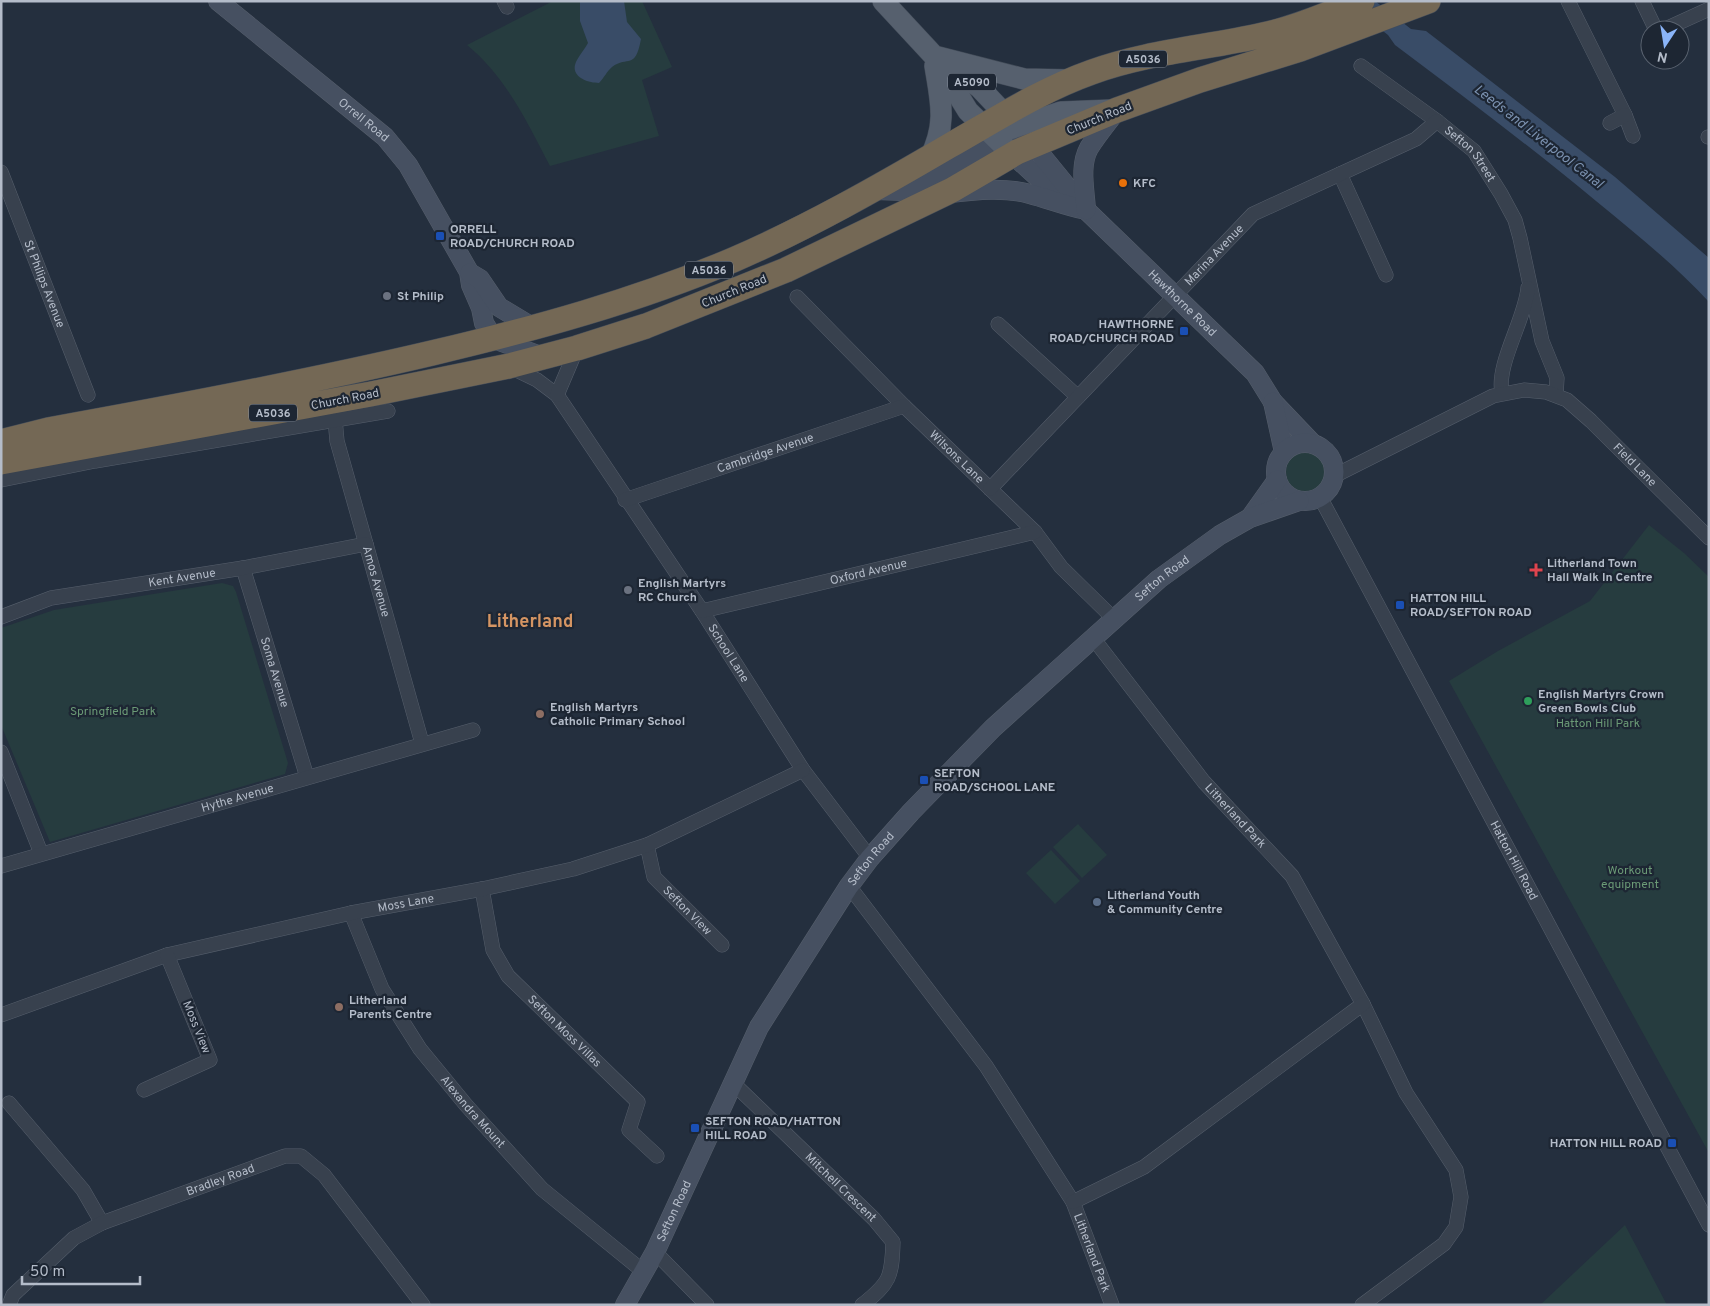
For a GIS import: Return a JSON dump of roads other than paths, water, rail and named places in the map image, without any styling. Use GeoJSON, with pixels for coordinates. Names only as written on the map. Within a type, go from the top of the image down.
{"type":"FeatureCollection","features":[{"type":"Feature","properties":{"kind":"highway","name":"Church Road"},"geometry":{"type":"LineString","coordinates":[[1,442],[48,430],[326,378],[534,328],[680,282],[736,258],[874,190],[930,158],[1008,135],[1117,110],[1200,80],[1295,38],[1362,1]]}},
{"type":"Feature","properties":{"kind":"highway","name":"Church Road"},"geometry":{"type":"LineString","coordinates":[[1,462],[370,394],[509,366],[577,348],[646,326],[786,270],[945,193],[1008,135],[1052,88],[1093,71],[1162,54],[1295,38],[1428,1]]}},
{"type":"Feature","properties":{"kind":"main road","name":"Orrell Road"},"geometry":{"type":"LineString","coordinates":[[218,1],[385,137],[408,165],[469,272],[484,324],[494,338]]}},
{"type":"Feature","properties":{"kind":"main road","name":"Hawthorne Road"},"geometry":{"type":"LineString","coordinates":[[883,1],[934,56],[968,111],[1008,135],[1255,373],[1273,402],[1313,444]]}},
{"type":"Feature","properties":{"kind":"main road"},"geometry":{"type":"LineString","coordinates":[[930,158],[939,140],[942,123],[934,56],[1024,78],[1073,80]]}},
{"type":"Feature","properties":{"kind":"main road"},"geometry":{"type":"LineString","coordinates":[[945,193],[1011,191],[1030,194],[1064,206],[1086,210],[1084,172],[1086,157],[1089,148],[1117,110]]}},
{"type":"Feature","properties":{"kind":"main road"},"geometry":{"type":"LineString","coordinates":[[874,190],[905,191],[1008,135]]}},
{"type":"Feature","properties":{"kind":"main road","name":"Orrell Road"},"geometry":{"type":"LineString","coordinates":[[469,272],[480,279],[499,307],[534,328]]}},
{"type":"Feature","properties":{"kind":"main road"},"geometry":{"type":"LineString","coordinates":[[494,338],[544,357]]}},
{"type":"Feature","properties":{"kind":"main road","name":"Hawthorne Road"},"geometry":{"type":"LineString","coordinates":[[1273,402],[1284,452]]}},
{"type":"Feature","properties":{"kind":"main road"},"geometry":{"type":"LineString","coordinates":[[1297,444],[1313,444],[1321,447],[1332,459],[1334,476],[1327,492],[1320,497],[1306,501],[1299,500],[1285,493],[1277,480],[1277,465],[1284,452],[1297,444]]}},
{"type":"Feature","properties":{"kind":"main road"},"geometry":{"type":"LineString","coordinates":[[1250,518],[1277,480]]}},
{"type":"Feature","properties":{"kind":"main road"},"geometry":{"type":"LineString","coordinates":[[1250,518],[1299,500]]}},
{"type":"Feature","properties":{"kind":"main road","name":"Sefton Road"},"geometry":{"type":"LineString","coordinates":[[626,1305],[655,1252],[759,1027],[849,886],[870,858],[994,728],[1092,638],[1159,579],[1220,535],[1250,518]]}},
{"type":"Feature","properties":{"kind":"street"},"geometry":{"type":"LineString","coordinates":[[1568,1],[1625,115],[1633,136]]}},
{"type":"Feature","properties":{"kind":"street"},"geometry":{"type":"LineString","coordinates":[[1642,1],[1651,20]]}},
{"type":"Feature","properties":{"kind":"street"},"geometry":{"type":"LineString","coordinates":[[1685,20],[1709,9]]}},
{"type":"Feature","properties":{"kind":"street","name":"Sefton Street"},"geometry":{"type":"LineString","coordinates":[[1361,66],[1437,121],[1474,151],[1501,194],[1515,220],[1542,341],[1557,378],[1556,395]]}},
{"type":"Feature","properties":{"kind":"street"},"geometry":{"type":"LineString","coordinates":[[1610,122],[1625,115]]}},
{"type":"Feature","properties":{"kind":"street","name":"Marina Avenue"},"geometry":{"type":"LineString","coordinates":[[990,489],[1253,214],[1416,139],[1437,121]]}},
{"type":"Feature","properties":{"kind":"street","name":"St Philips Avenue"},"geometry":{"type":"LineString","coordinates":[[1,172],[88,395]]}},
{"type":"Feature","properties":{"kind":"street"},"geometry":{"type":"LineString","coordinates":[[1340,174],[1386,275]]}},
{"type":"Feature","properties":{"kind":"street","name":"Sefton Street"},"geometry":{"type":"LineString","coordinates":[[1502,393],[1501,376],[1523,311],[1529,280]]}},
{"type":"Feature","properties":{"kind":"street","name":"Wilsons Lane"},"geometry":{"type":"LineString","coordinates":[[797,297],[904,406],[1035,532],[1061,567],[1114,619]]}},
{"type":"Feature","properties":{"kind":"street"},"geometry":{"type":"LineString","coordinates":[[998,324],[1078,397]]}},
{"type":"Feature","properties":{"kind":"street"},"geometry":{"type":"LineString","coordinates":[[557,395],[577,348]]}},
{"type":"Feature","properties":{"kind":"street","name":"School Lane"},"geometry":{"type":"LineString","coordinates":[[509,366],[537,380],[557,395],[625,500],[702,611],[803,770],[870,858]]}},
{"type":"Feature","properties":{"kind":"street"},"geometry":{"type":"LineString","coordinates":[[1334,476],[1502,393],[1535,390],[1556,395]]}},
{"type":"Feature","properties":{"kind":"street","name":"Field Lane"},"geometry":{"type":"LineString","coordinates":[[1556,395],[1567,400],[1591,421],[1709,538]]}},
{"type":"Feature","properties":{"kind":"street","name":"Cambridge Avenue"},"geometry":{"type":"LineString","coordinates":[[625,500],[904,406]]}},
{"type":"Feature","properties":{"kind":"street","name":"Church Road"},"geometry":{"type":"LineString","coordinates":[[1,480],[388,411]]}},
{"type":"Feature","properties":{"kind":"street","name":"Amos Avenue"},"geometry":{"type":"LineString","coordinates":[[335,419],[337,441],[422,743]]}},
{"type":"Feature","properties":{"kind":"street","name":"Hatton Hill Road"},"geometry":{"type":"LineString","coordinates":[[1320,497],[1709,1225]]}},
{"type":"Feature","properties":{"kind":"street","name":"Oxford Avenue"},"geometry":{"type":"LineString","coordinates":[[702,611],[1035,532]]}},
{"type":"Feature","properties":{"kind":"street","name":"Kent Avenue"},"geometry":{"type":"LineString","coordinates":[[1,617],[51,598],[243,568],[366,544]]}},
{"type":"Feature","properties":{"kind":"street","name":"Soma Avenue"},"geometry":{"type":"LineString","coordinates":[[243,568],[307,777]]}},
{"type":"Feature","properties":{"kind":"street","name":"Litherland Park"},"geometry":{"type":"LineString","coordinates":[[1092,638],[1204,782],[1292,876],[1363,1004],[1406,1093],[1456,1170],[1461,1197],[1456,1227],[1444,1244],[1362,1305]]}},
{"type":"Feature","properties":{"kind":"street","name":"Hythe Avenue"},"geometry":{"type":"LineString","coordinates":[[1,866],[422,743],[473,730]]}},
{"type":"Feature","properties":{"kind":"street"},"geometry":{"type":"LineString","coordinates":[[1,752],[41,854]]}},
{"type":"Feature","properties":{"kind":"street","name":"Moss Lane"},"geometry":{"type":"LineString","coordinates":[[1,1014],[167,955],[351,913],[573,870],[647,846],[803,770]]}},
{"type":"Feature","properties":{"kind":"street","name":"Sefton View"},"geometry":{"type":"LineString","coordinates":[[647,846],[654,877],[722,945]]}},
{"type":"Feature","properties":{"kind":"street","name":"Litherland Park"},"geometry":{"type":"LineString","coordinates":[[849,886],[986,1066],[1073,1202],[1112,1305]]}},
{"type":"Feature","properties":{"kind":"street","name":"Sefton Moss Villas"},"geometry":{"type":"LineString","coordinates":[[482,889],[492,950],[508,976],[638,1102],[629,1130],[657,1156]]}},
{"type":"Feature","properties":{"kind":"street","name":"Alexandra Mount"},"geometry":{"type":"LineString","coordinates":[[351,913],[382,989],[420,1048],[466,1105],[542,1189],[644,1272]]}},
{"type":"Feature","properties":{"kind":"street","name":"Moss View"},"geometry":{"type":"LineString","coordinates":[[144,1090],[210,1060],[167,955]]}},
{"type":"Feature","properties":{"kind":"street","name":"Litherland Park"},"geometry":{"type":"LineString","coordinates":[[1073,1202],[1144,1167],[1363,1004]]}},
{"type":"Feature","properties":{"kind":"street","name":"Mitchell Crescent"},"geometry":{"type":"LineString","coordinates":[[733,1082],[874,1219],[893,1242],[892,1270],[881,1290],[862,1305]]}},
{"type":"Feature","properties":{"kind":"street"},"geometry":{"type":"LineString","coordinates":[[9,1103],[83,1190],[102,1223]]}},
{"type":"Feature","properties":{"kind":"street","name":"Bradley Road"},"geometry":{"type":"LineString","coordinates":[[8,1299],[74,1238],[102,1223],[285,1156],[301,1156],[324,1176],[423,1305]]}},
{"type":"Feature","properties":{"kind":"street"},"geometry":{"type":"LineString","coordinates":[[655,1252],[707,1305]]}},
{"type":"Feature","properties":{"kind":"water"},"geometry":{"type":"Polygon","coordinates":[[[580,1],[624,1],[627,22],[641,39],[639,49],[633,59],[612,67],[599,83],[589,82],[580,78],[575,70],[577,60],[588,43],[580,21],[580,1]]]}},
{"type":"Feature","properties":{"kind":"water","name":"Leeds and Liverpool Canal"},"geometry":{"type":"Polygon","coordinates":[[[1344,1],[1375,1],[1411,29],[1426,31],[1615,177],[1709,258],[1709,302],[1669,262],[1625,225],[1522,141],[1395,45],[1388,35],[1344,1]]]}},
{"type":"Feature","properties":{"kind":"place","name":"KFC"},"geometry":{"type":"Point","coordinates":[1123,183]}},
{"type":"Feature","properties":{"kind":"place","name":"ORRELL ROAD/CHURCH ROAD"},"geometry":{"type":"Point","coordinates":[440,236]}},
{"type":"Feature","properties":{"kind":"place","name":"St Philip"},"geometry":{"type":"Point","coordinates":[387,296]}},
{"type":"Feature","properties":{"kind":"place","name":"HAWTHORNE ROAD/CHURCH ROAD"},"geometry":{"type":"Point","coordinates":[1184,331]}},
{"type":"Feature","properties":{"kind":"place","name":"Litherland Town Hall Walk In Centre"},"geometry":{"type":"Point","coordinates":[1536,570]}},
{"type":"Feature","properties":{"kind":"place","name":"English Martyrs RC Church"},"geometry":{"type":"Point","coordinates":[628,590]}},
{"type":"Feature","properties":{"kind":"place","name":"HATTON HILL ROAD/SEFTON ROAD"},"geometry":{"type":"Point","coordinates":[1400,605]}},
{"type":"Feature","properties":{"kind":"place","name":"English Martyrs Crown Green Bowls Club"},"geometry":{"type":"Point","coordinates":[1528,701]}},
{"type":"Feature","properties":{"kind":"place","name":"English Martyrs Catholic Primary School"},"geometry":{"type":"Point","coordinates":[540,714]}},
{"type":"Feature","properties":{"kind":"place","name":"SEFTON ROAD/SCHOOL LANE"},"geometry":{"type":"Point","coordinates":[924,780]}},
{"type":"Feature","properties":{"kind":"place","name":"Litherland Youth & Community Centre"},"geometry":{"type":"Point","coordinates":[1097,902]}},
{"type":"Feature","properties":{"kind":"place","name":"Litherland Parents Centre"},"geometry":{"type":"Point","coordinates":[339,1007]}},
{"type":"Feature","properties":{"kind":"place","name":"SEFTON ROAD/HATTON HILL ROAD"},"geometry":{"type":"Point","coordinates":[695,1128]}},
{"type":"Feature","properties":{"kind":"place","name":"HATTON HILL ROAD"},"geometry":{"type":"Point","coordinates":[1672,1143]}},
{"type":"Feature","properties":{"kind":"district","name":"Litherland"},"geometry":{"type":"Point","coordinates":[530,621]}},
{"type":"Feature","properties":{"kind":"park label","name":"Springfield Park"},"geometry":{"type":"Point","coordinates":[113,711]}},
{"type":"Feature","properties":{"kind":"park label","name":"Hatton Hill Park"},"geometry":{"type":"Point","coordinates":[1598,723]}},
{"type":"Feature","properties":{"kind":"park label","name":"Workout equipment"},"geometry":{"type":"Point","coordinates":[1630,877]}}]}
